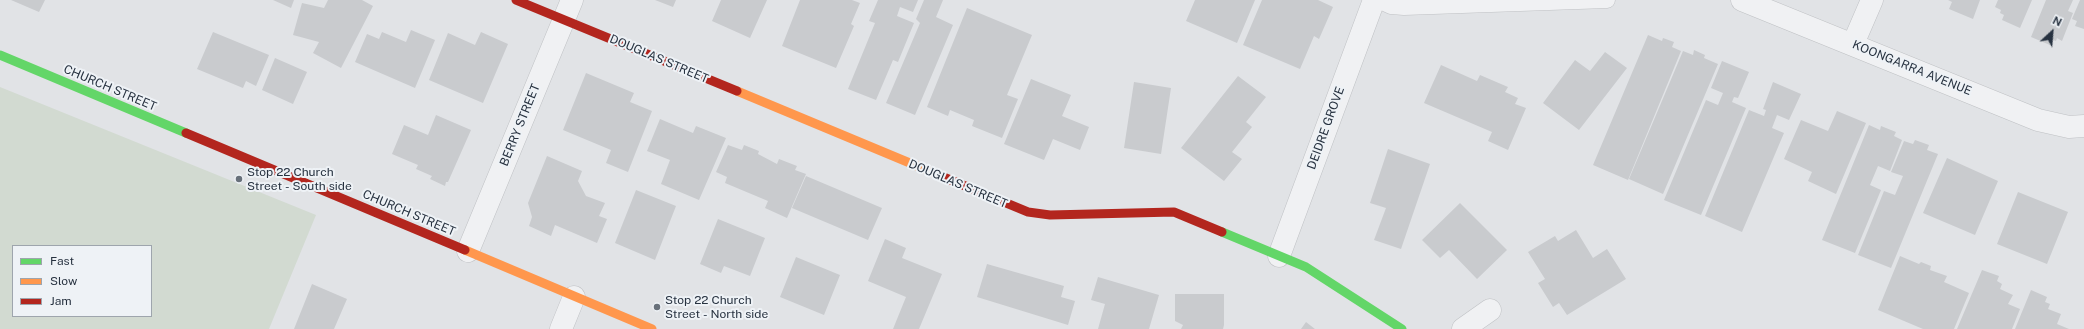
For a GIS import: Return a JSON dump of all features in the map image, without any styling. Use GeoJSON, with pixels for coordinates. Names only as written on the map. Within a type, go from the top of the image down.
{"type":"FeatureCollection","features":[{"type":"Feature","properties":{"kind":"street","name":"DOUGLAS STREET"},"geometry":{"type":"LineString","coordinates":[[516,0],[1028,212],[1050,215],[1156,211],[1174,212],[1306,267],[1402,329]]}},
{"type":"Feature","properties":{"kind":"street","name":"BERRY STREET"},"geometry":{"type":"LineString","coordinates":[[468,251],[572,0]]}},
{"type":"Feature","properties":{"kind":"street","name":"DEIDRE GROVE"},"geometry":{"type":"LineString","coordinates":[[1279,256],[1374,0]]}},
{"type":"Feature","properties":{"kind":"street","name":"KOONGARRA AVENUE"},"geometry":{"type":"LineString","coordinates":[[1742,0],[2038,120],[2069,127],[2084,126]]}},
{"type":"Feature","properties":{"kind":"street"},"geometry":{"type":"LineString","coordinates":[[1853,44],[1872,0]]}},
{"type":"Feature","properties":{"kind":"street","name":"CHURCH STREET"},"geometry":{"type":"LineString","coordinates":[[0,55],[652,329]]}},
{"type":"Feature","properties":{"kind":"street"},"geometry":{"type":"LineString","coordinates":[[561,329],[574,297]]}},
{"type":"Feature","properties":{"kind":"street"},"geometry":{"type":"LineString","coordinates":[[1463,329],[1490,310]]}},
{"type":"Feature","properties":{"kind":"lane"},"geometry":{"type":"LineString","coordinates":[[1378,0],[1391,6],[1404,7],[1607,0]]}},
{"type":"Feature","properties":{"kind":"shaded area"},"geometry":{"type":"Polygon","coordinates":[[[0,87],[316,215],[269,329],[0,329],[0,87]]]}},
{"type":"Feature","properties":{"kind":"building"},"geometry":{"type":"Polygon","coordinates":[[[11,0],[45,0],[39,12],[11,0]]]}},
{"type":"Feature","properties":{"kind":"building"},"geometry":{"type":"Polygon","coordinates":[[[273,0],[294,0],[291,8],[273,0]]]}},
{"type":"Feature","properties":{"kind":"building"},"geometry":{"type":"Polygon","coordinates":[[[328,0],[362,0],[373,6],[341,68],[313,53],[319,42],[293,35],[302,3],[324,8],[328,0]]]}},
{"type":"Feature","properties":{"kind":"building"},"geometry":{"type":"Polygon","coordinates":[[[655,0],[676,0],[673,7],[655,0]]]}},
{"type":"Feature","properties":{"kind":"building"},"geometry":{"type":"Polygon","coordinates":[[[721,0],[767,0],[750,38],[712,21],[721,0]]]}},
{"type":"Feature","properties":{"kind":"building"},"geometry":{"type":"Polygon","coordinates":[[[800,0],[852,0],[860,3],[851,24],[854,26],[836,68],[782,46],[800,0]]]}},
{"type":"Feature","properties":{"kind":"building"},"geometry":{"type":"Polygon","coordinates":[[[878,0],[918,0],[913,12],[900,7],[897,16],[914,23],[898,62],[893,60],[876,100],[848,89],[875,23],[869,21],[878,0]]]}},
{"type":"Feature","properties":{"kind":"building"},"geometry":{"type":"Polygon","coordinates":[[[924,0],[943,0],[936,17],[953,25],[915,115],[886,103],[920,23],[916,19],[924,0]]]}},
{"type":"Feature","properties":{"kind":"building"},"geometry":{"type":"Polygon","coordinates":[[[1195,0],[1255,0],[1237,43],[1186,21],[1195,0]]]}},
{"type":"Feature","properties":{"kind":"building"},"geometry":{"type":"Polygon","coordinates":[[[1262,0],[1318,0],[1333,7],[1319,39],[1314,36],[1300,69],[1243,45],[1262,0]]]}},
{"type":"Feature","properties":{"kind":"building"},"geometry":{"type":"Polygon","coordinates":[[[1948,0],[1980,0],[1973,19],[1949,9],[1952,2],[1948,0]]]}},
{"type":"Feature","properties":{"kind":"building"},"geometry":{"type":"Polygon","coordinates":[[[1998,0],[2032,0],[2020,28],[2002,20],[2004,15],[2000,13],[2001,10],[1995,7],[1998,0]]]}},
{"type":"Feature","properties":{"kind":"building"},"geometry":{"type":"Polygon","coordinates":[[[2046,0],[2073,0],[2068,11],[2073,13],[2062,41],[2057,38],[2056,41],[2053,40],[2050,45],[2031,37],[2046,0]]]}},
{"type":"Feature","properties":{"kind":"building"},"geometry":{"type":"Polygon","coordinates":[[[2080,0],[2084,0],[2084,29],[2075,26],[2077,21],[2072,19],[2080,0]]]}},
{"type":"Feature","properties":{"kind":"building"},"geometry":{"type":"Polygon","coordinates":[[[967,8],[1032,35],[1007,95],[1018,99],[1002,138],[972,126],[974,120],[950,110],[948,116],[927,107],[967,8]]]}},
{"type":"Feature","properties":{"kind":"building"},"geometry":{"type":"Polygon","coordinates":[[[411,30],[435,40],[415,88],[355,62],[367,34],[379,39],[382,32],[406,42],[411,30]]]}},
{"type":"Feature","properties":{"kind":"building"},"geometry":{"type":"Polygon","coordinates":[[[213,32],[269,55],[256,86],[246,81],[243,88],[197,69],[213,32]]]}},
{"type":"Feature","properties":{"kind":"building"},"geometry":{"type":"Polygon","coordinates":[[[481,32],[508,44],[483,103],[429,80],[448,33],[475,45],[481,32]]]}},
{"type":"Feature","properties":{"kind":"building"},"geometry":{"type":"Polygon","coordinates":[[[1648,35],[1662,41],[1663,38],[1674,42],[1672,47],[1681,51],[1628,180],[1593,165],[1648,35]]]}},
{"type":"Feature","properties":{"kind":"building"},"geometry":{"type":"Polygon","coordinates":[[[1694,50],[1705,55],[1704,58],[1718,64],[1663,194],[1629,179],[1683,51],[1693,55],[1694,50]]]}},
{"type":"Feature","properties":{"kind":"building"},"geometry":{"type":"Polygon","coordinates":[[[1605,52],[1627,68],[1579,130],[1543,103],[1575,60],[1590,71],[1605,52]]]}},
{"type":"Feature","properties":{"kind":"building"},"geometry":{"type":"Polygon","coordinates":[[[275,58],[307,72],[293,104],[262,90],[275,58]]]}},
{"type":"Feature","properties":{"kind":"building"},"geometry":{"type":"Polygon","coordinates":[[[1722,61],[1749,72],[1738,98],[1734,97],[1732,102],[1746,108],[1701,215],[1664,200],[1706,100],[1718,105],[1723,93],[1711,88],[1722,61]]]}},
{"type":"Feature","properties":{"kind":"building"},"geometry":{"type":"Polygon","coordinates":[[[1441,65],[1477,81],[1480,75],[1508,87],[1505,92],[1518,98],[1515,104],[1526,108],[1508,150],[1488,141],[1492,132],[1424,103],[1441,65]]]}},
{"type":"Feature","properties":{"kind":"building"},"geometry":{"type":"Polygon","coordinates":[[[586,73],[634,93],[630,102],[652,111],[628,172],[606,163],[611,150],[563,130],[586,73]]]}},
{"type":"Feature","properties":{"kind":"building"},"geometry":{"type":"Polygon","coordinates":[[[1238,76],[1266,97],[1246,122],[1252,127],[1232,152],[1242,159],[1224,181],[1181,148],[1238,76]]]}},
{"type":"Feature","properties":{"kind":"building"},"geometry":{"type":"Polygon","coordinates":[[[1031,79],[1071,95],[1062,116],[1089,127],[1080,150],[1053,139],[1044,160],[1004,144],[1031,79]]]}},
{"type":"Feature","properties":{"kind":"building"},"geometry":{"type":"Polygon","coordinates":[[[1134,82],[1171,88],[1161,154],[1124,148],[1134,82]]]}},
{"type":"Feature","properties":{"kind":"building"},"geometry":{"type":"Polygon","coordinates":[[[1773,82],[1801,94],[1789,120],[1777,115],[1772,128],[1784,133],[1742,232],[1705,216],[1749,110],[1764,116],[1766,110],[1763,109],[1773,82]]]}},
{"type":"Feature","properties":{"kind":"building"},"geometry":{"type":"Polygon","coordinates":[[[1837,111],[1866,123],[1836,194],[1808,181],[1812,172],[1784,159],[1801,120],[1828,131],[1837,111]]]}},
{"type":"Feature","properties":{"kind":"building"},"geometry":{"type":"Polygon","coordinates":[[[436,115],[471,130],[445,186],[430,179],[432,176],[416,169],[418,165],[392,154],[404,125],[428,135],[436,115]]]}},
{"type":"Feature","properties":{"kind":"building"},"geometry":{"type":"Polygon","coordinates":[[[660,119],[693,133],[696,126],[726,138],[699,200],[661,184],[670,160],[647,151],[660,119]]]}},
{"type":"Feature","properties":{"kind":"building"},"geometry":{"type":"Polygon","coordinates":[[[1869,125],[1880,130],[1881,126],[1896,132],[1894,136],[1902,140],[1890,171],[1878,166],[1870,185],[1881,190],[1855,253],[1822,240],[1869,125]]]}},
{"type":"Feature","properties":{"kind":"building"},"geometry":{"type":"Polygon","coordinates":[[[1915,140],[1929,145],[1927,150],[1938,154],[1891,268],[1858,255],[1884,191],[1895,195],[1903,176],[1891,172],[1904,141],[1913,144],[1915,140]]]}},
{"type":"Feature","properties":{"kind":"building"},"geometry":{"type":"Polygon","coordinates":[[[728,145],[742,150],[744,145],[759,151],[758,154],[777,164],[779,159],[797,166],[795,170],[806,174],[787,218],[765,208],[768,201],[725,183],[727,177],[716,172],[728,145]]]}},
{"type":"Feature","properties":{"kind":"building"},"geometry":{"type":"Polygon","coordinates":[[[1388,149],[1430,164],[1401,249],[1374,240],[1386,208],[1370,203],[1388,149]]]}},
{"type":"Feature","properties":{"kind":"building"},"geometry":{"type":"Polygon","coordinates":[[[547,156],[582,171],[578,181],[586,196],[605,203],[599,216],[607,219],[597,243],[555,225],[551,236],[529,226],[532,217],[528,203],[547,156]]]}},
{"type":"Feature","properties":{"kind":"building"},"geometry":{"type":"Polygon","coordinates":[[[1947,158],[1998,181],[1975,235],[1923,213],[1947,158]]]}},
{"type":"Feature","properties":{"kind":"building"},"geometry":{"type":"Polygon","coordinates":[[[806,176],[882,208],[868,240],[792,208],[806,176]]]}},
{"type":"Feature","properties":{"kind":"building"},"geometry":{"type":"Polygon","coordinates":[[[636,190],[676,206],[655,260],[615,243],[636,190]]]}},
{"type":"Feature","properties":{"kind":"building"},"geometry":{"type":"Polygon","coordinates":[[[2018,192],[2068,212],[2047,264],[1997,244],[2018,192]]]}},
{"type":"Feature","properties":{"kind":"building"},"geometry":{"type":"Polygon","coordinates":[[[1460,203],[1507,250],[1477,279],[1449,250],[1440,258],[1422,240],[1460,203]]]}},
{"type":"Feature","properties":{"kind":"building"},"geometry":{"type":"Polygon","coordinates":[[[718,219],[765,238],[750,276],[724,266],[721,273],[700,264],[718,219]]]}},
{"type":"Feature","properties":{"kind":"building"},"geometry":{"type":"Polygon","coordinates":[[[1576,230],[1593,258],[1607,249],[1626,279],[1567,315],[1559,303],[1553,307],[1538,283],[1545,279],[1528,252],[1555,236],[1558,241],[1576,230]]]}},
{"type":"Feature","properties":{"kind":"building"},"geometry":{"type":"Polygon","coordinates":[[[885,239],[906,248],[902,258],[942,274],[919,329],[893,329],[906,297],[868,281],[885,239]]]}},
{"type":"Feature","properties":{"kind":"building"},"geometry":{"type":"Polygon","coordinates":[[[1900,256],[1919,264],[1921,262],[1931,266],[1930,270],[1947,276],[1944,282],[1969,293],[1954,329],[1923,329],[1878,310],[1900,256]]]}},
{"type":"Feature","properties":{"kind":"building"},"geometry":{"type":"Polygon","coordinates":[[[796,257],[840,275],[824,315],[780,297],[796,257]]]}},
{"type":"Feature","properties":{"kind":"building"},"geometry":{"type":"Polygon","coordinates":[[[987,264],[1064,286],[1061,297],[1075,301],[1068,325],[977,297],[987,264]]]}},
{"type":"Feature","properties":{"kind":"building"},"geometry":{"type":"Polygon","coordinates":[[[1982,270],[1999,276],[1997,281],[2002,284],[2000,289],[2013,295],[2008,304],[2020,309],[2012,329],[1957,329],[1982,270]]]}},
{"type":"Feature","properties":{"kind":"building"},"geometry":{"type":"Polygon","coordinates":[[[1098,277],[1159,295],[1149,329],[1098,329],[1105,304],[1091,300],[1098,277]]]}},
{"type":"Feature","properties":{"kind":"building"},"geometry":{"type":"Polygon","coordinates":[[[312,284],[347,299],[334,329],[294,329],[312,284]]]}},
{"type":"Feature","properties":{"kind":"building"},"geometry":{"type":"Polygon","coordinates":[[[2031,290],[2047,297],[2045,302],[2050,304],[2048,309],[2061,314],[2057,324],[2069,329],[2015,329],[2031,290]]]}},
{"type":"Feature","properties":{"kind":"building"},"geometry":{"type":"Polygon","coordinates":[[[1175,294],[1224,294],[1223,329],[1181,329],[1183,325],[1175,321],[1175,294]]]}},
{"type":"Feature","properties":{"kind":"building"},"geometry":{"type":"Polygon","coordinates":[[[1306,322],[1315,329],[1301,329],[1306,322]]]}},
{"type":"Feature","properties":{"kind":"traffic: fast"},"geometry":{"type":"LineString","coordinates":[[0,55],[186,133]]}},
{"type":"Feature","properties":{"kind":"traffic: fast"},"geometry":{"type":"LineString","coordinates":[[1222,232],[1306,267],[1402,329]]}},
{"type":"Feature","properties":{"kind":"traffic: slow"},"geometry":{"type":"LineString","coordinates":[[737,91],[941,176]]}},
{"type":"Feature","properties":{"kind":"traffic: slow"},"geometry":{"type":"LineString","coordinates":[[465,250],[652,329]]}},
{"type":"Feature","properties":{"kind":"traffic: jam"},"geometry":{"type":"LineString","coordinates":[[516,0],[737,91]]}},
{"type":"Feature","properties":{"kind":"traffic: jam"},"geometry":{"type":"LineString","coordinates":[[186,133],[465,250]]}},
{"type":"Feature","properties":{"kind":"traffic: jam"},"geometry":{"type":"LineString","coordinates":[[941,176],[1028,212],[1050,215],[1174,212],[1222,232]]}},
{"type":"Feature","properties":{"kind":"place","name":"Stop 22 Church Street - South side"},"geometry":{"type":"Point","coordinates":[239,179]}},
{"type":"Feature","properties":{"kind":"place","name":"Stop 22 Church Street - North side"},"geometry":{"type":"Point","coordinates":[657,307]}}]}
